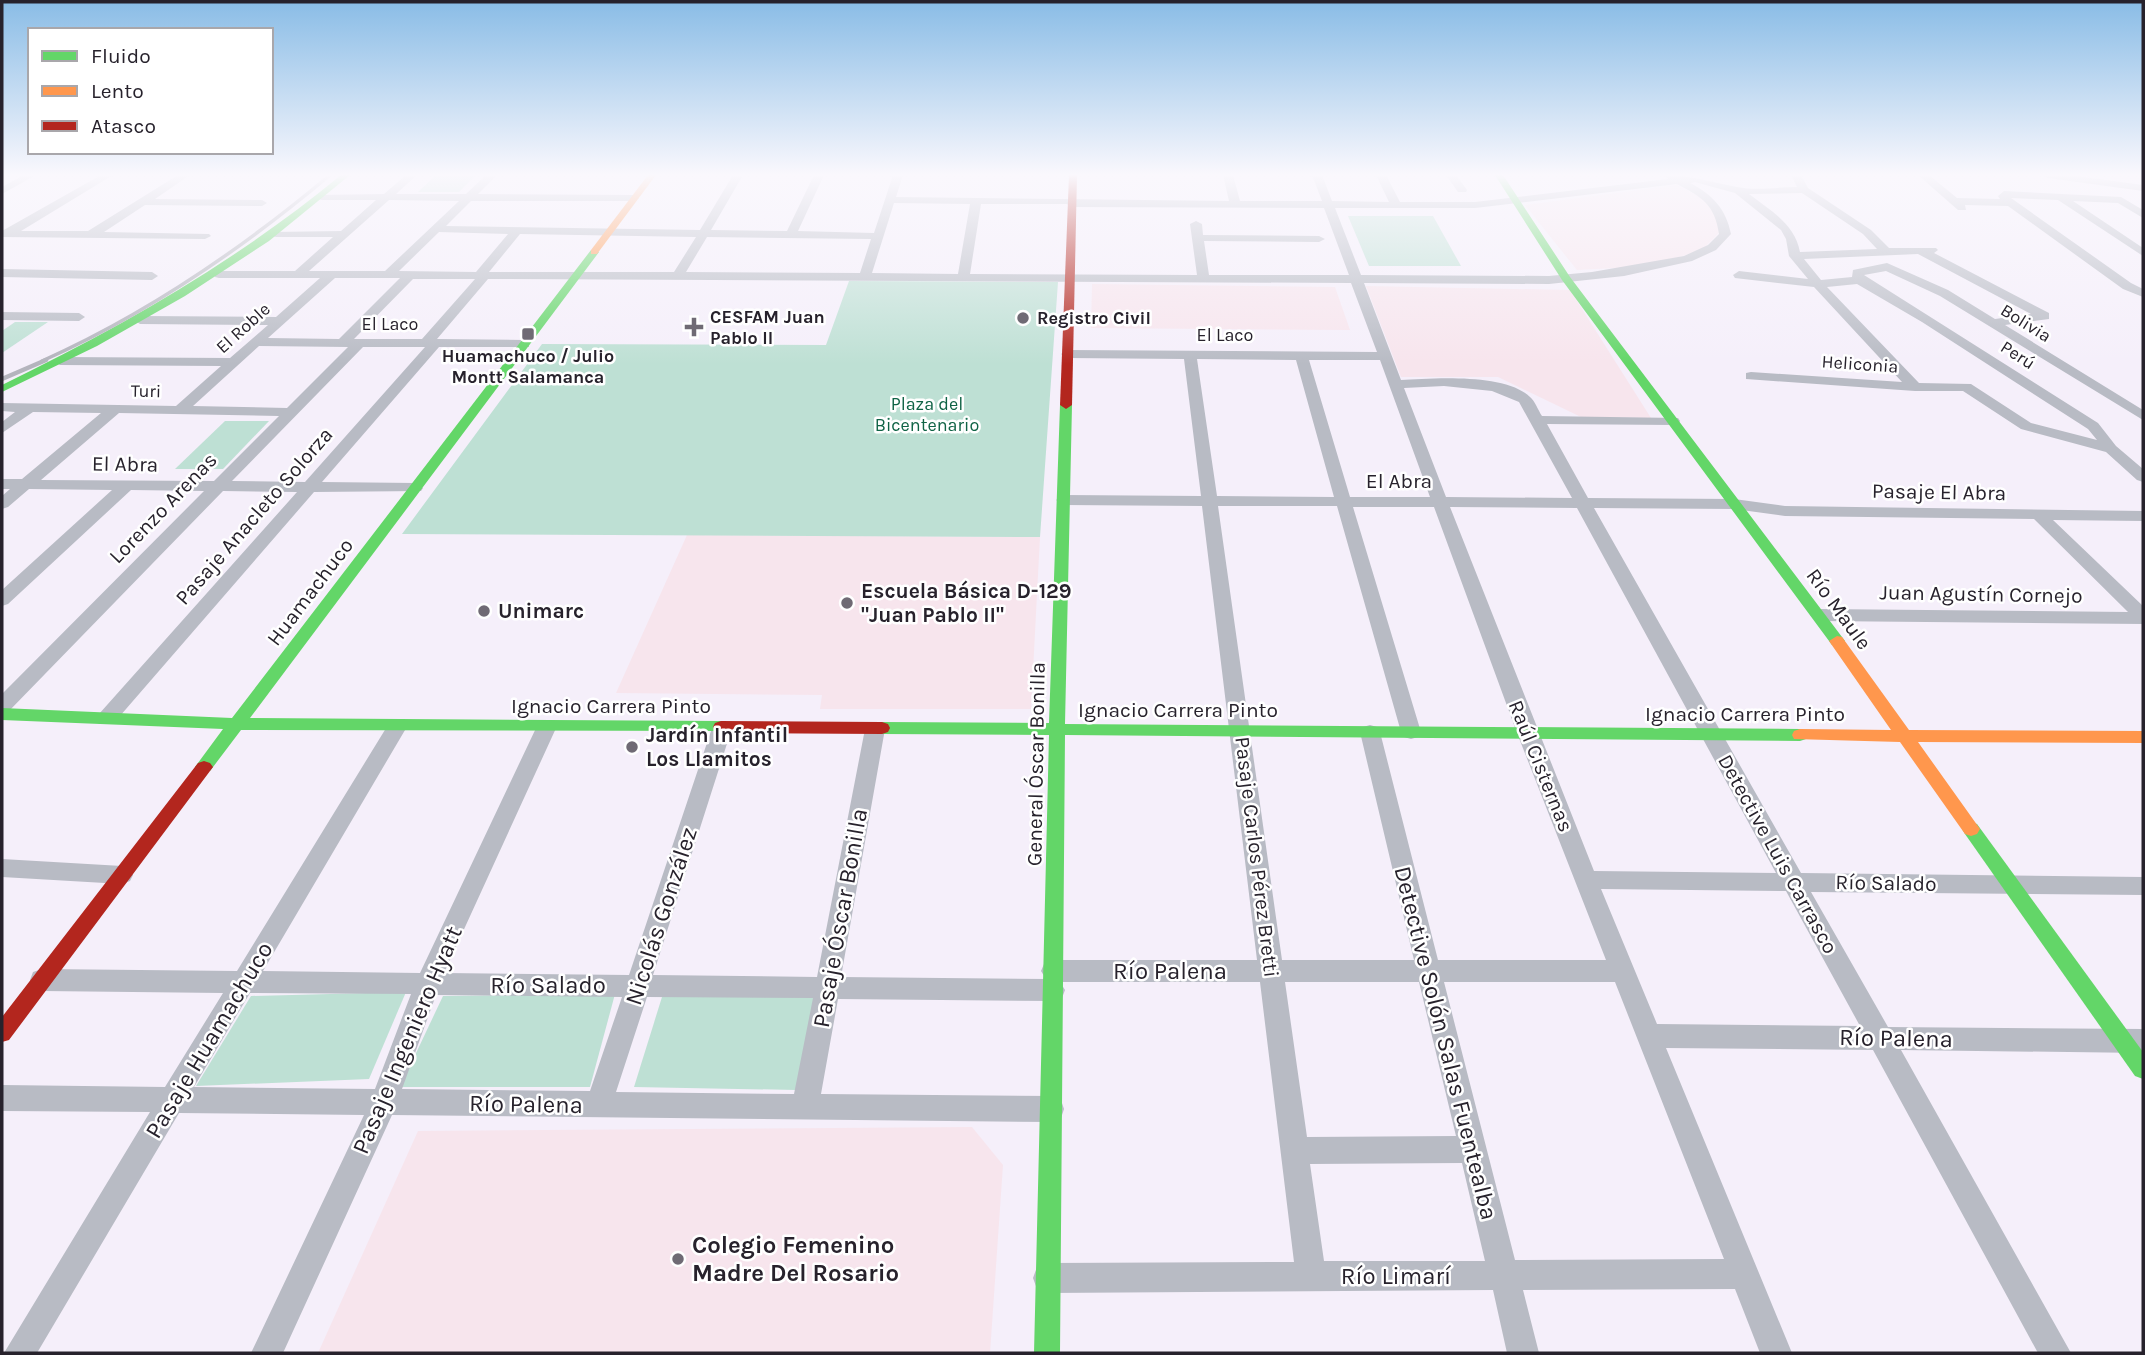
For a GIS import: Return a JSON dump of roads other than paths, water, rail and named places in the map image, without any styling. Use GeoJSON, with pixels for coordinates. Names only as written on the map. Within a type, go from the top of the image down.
{"type":"FeatureCollection","features":[{"type":"Feature","properties":{"kind":"street"},"geometry":{"type":"LineString","coordinates":[[2,389],[139,320],[219,274],[270,238]]}},
{"type":"Feature","properties":{"kind":"street"},"geometry":{"type":"LineString","coordinates":[[298,274],[338,238]]}},
{"type":"Feature","properties":{"kind":"street"},"geometry":{"type":"LineString","coordinates":[[389,274],[426,238]]}},
{"type":"Feature","properties":{"kind":"street","name":"Pasaje Anacleto Solorza"},"geometry":{"type":"LineString","coordinates":[[106,719],[431,343],[481,282],[483,268],[510,238]]}},
{"type":"Feature","properties":{"kind":"street","name":"Huamachuco"},"geometry":{"type":"LineString","coordinates":[[2,1033],[604,238]]}},
{"type":"Feature","properties":{"kind":"street"},"geometry":{"type":"LineString","coordinates":[[678,276],[700,238]]}},
{"type":"Feature","properties":{"kind":"street"},"geometry":{"type":"LineString","coordinates":[[865,277],[877,238]]}},
{"type":"Feature","properties":{"kind":"street"},"geometry":{"type":"LineString","coordinates":[[963,277],[970,238]]}},
{"type":"Feature","properties":{"kind":"street","name":"General Óscar Bonilla"},"geometry":{"type":"LineString","coordinates":[[1047,1353],[1057,730],[1071,238]]}},
{"type":"Feature","properties":{"kind":"street"},"geometry":{"type":"LineString","coordinates":[[1198,238],[1203,278]]}},
{"type":"Feature","properties":{"kind":"street"},"geometry":{"type":"LineString","coordinates":[[1226,238],[1319,239]]}},
{"type":"Feature","properties":{"kind":"street","name":"Raúl Cisternas"},"geometry":{"type":"LineString","coordinates":[[1340,238],[1527,733],[1776,1353]]}},
{"type":"Feature","properties":{"kind":"street","name":"Río Maule"},"geometry":{"type":"LineString","coordinates":[[1541,238],[1566,278],[1819,615],[1903,736],[2012,884],[2134,1041],[2143,1069]]}},
{"type":"Feature","properties":{"kind":"street"},"geometry":{"type":"LineString","coordinates":[[219,274],[1504,281],[1566,278],[1669,265],[1703,255],[1721,238]]}},
{"type":"Feature","properties":{"kind":"street"},"geometry":{"type":"LineString","coordinates":[[1792,238],[1795,256],[1818,284],[1915,387]]}},
{"type":"Feature","properties":{"kind":"street"},"geometry":{"type":"LineString","coordinates":[[1871,238],[1887,260]]}},
{"type":"Feature","properties":{"kind":"street"},"geometry":{"type":"LineString","coordinates":[[2062,238],[2127,286],[2143,293]]}},
{"type":"Feature","properties":{"kind":"street"},"geometry":{"type":"LineString","coordinates":[[2121,238],[2143,253]]}},
{"type":"Feature","properties":{"kind":"street"},"geometry":{"type":"LineString","coordinates":[[1739,275],[1818,284],[1859,280],[1857,273],[1887,260],[1927,250],[2044,316],[1994,324]]}},
{"type":"Feature","properties":{"kind":"street"},"geometry":{"type":"LineString","coordinates":[[1795,256],[1887,260]]}},
{"type":"Feature","properties":{"kind":"street","name":"Bolivia"},"geometry":{"type":"LineString","coordinates":[[1887,260],[2143,416]]}},
{"type":"Feature","properties":{"kind":"street"},"geometry":{"type":"LineString","coordinates":[[2,273],[152,276]]}},
{"type":"Feature","properties":{"kind":"street","name":"El Roble"},"geometry":{"type":"LineString","coordinates":[[180,411],[332,274]]}},
{"type":"Feature","properties":{"kind":"street"},"geometry":{"type":"LineString","coordinates":[[342,343],[411,274]]}},
{"type":"Feature","properties":{"kind":"street","name":"Perú"},"geometry":{"type":"LineString","coordinates":[[1859,280],[2093,426],[2111,449],[2143,477]]}},
{"type":"Feature","properties":{"kind":"street"},"geometry":{"type":"LineString","coordinates":[[1894,300],[1988,286]]}},
{"type":"Feature","properties":{"kind":"street"},"geometry":{"type":"LineString","coordinates":[[2,316],[79,317]]}},
{"type":"Feature","properties":{"kind":"street"},"geometry":{"type":"LineString","coordinates":[[139,320],[280,321]]}},
{"type":"Feature","properties":{"kind":"street","name":"El Laco"},"geometry":{"type":"LineString","coordinates":[[256,342],[524,344]]}},
{"type":"Feature","properties":{"kind":"street","name":"Lorenzo Arenas"},"geometry":{"type":"LineString","coordinates":[[2,706],[359,343]]}},
{"type":"Feature","properties":{"kind":"street","name":"El Laco"},"geometry":{"type":"LineString","coordinates":[[1068,354],[1383,355]]}},
{"type":"Feature","properties":{"kind":"street","name":"Pasaje Carlos Pérez Bretti"},"geometry":{"type":"LineString","coordinates":[[1190,355],[1311,1276]]}},
{"type":"Feature","properties":{"kind":"street"},"geometry":{"type":"LineString","coordinates":[[1301,355],[1411,732]]}},
{"type":"Feature","properties":{"kind":"street"},"geometry":{"type":"LineString","coordinates":[[60,361],[234,362]]}},
{"type":"Feature","properties":{"kind":"street","name":"Heliconia"},"geometry":{"type":"LineString","coordinates":[[1751,376],[1915,387],[1966,387],[2026,426],[2111,449]]}},
{"type":"Feature","properties":{"kind":"street","name":"Detective Luis Carrasco"},"geometry":{"type":"LineString","coordinates":[[1394,384],[1456,383],[1514,392],[1525,400],[2055,1353]]}},
{"type":"Feature","properties":{"kind":"street","name":"Turi"},"geometry":{"type":"LineString","coordinates":[[2,407],[290,412]]}},
{"type":"Feature","properties":{"kind":"street"},"geometry":{"type":"LineString","coordinates":[[2,429],[30,407]]}},
{"type":"Feature","properties":{"kind":"street"},"geometry":{"type":"LineString","coordinates":[[2,503],[114,410]]}},
{"type":"Feature","properties":{"kind":"street"},"geometry":{"type":"LineString","coordinates":[[1537,420],[1673,421]]}},
{"type":"Feature","properties":{"kind":"street","name":"El Abra"},"geometry":{"type":"LineString","coordinates":[[2,484],[415,488]]}},
{"type":"Feature","properties":{"kind":"street"},"geometry":{"type":"LineString","coordinates":[[2,600],[127,485]]}},
{"type":"Feature","properties":{"kind":"street","name":"El Abra"},"geometry":{"type":"LineString","coordinates":[[1064,500],[1734,504]]}},
{"type":"Feature","properties":{"kind":"street","name":"Pasaje El Abra"},"geometry":{"type":"LineString","coordinates":[[1734,504],[1785,512],[2143,516]]}},
{"type":"Feature","properties":{"kind":"street"},"geometry":{"type":"LineString","coordinates":[[2039,515],[2143,617]]}},
{"type":"Feature","properties":{"kind":"street","name":"Juan Agustín Cornejo"},"geometry":{"type":"LineString","coordinates":[[1819,615],[2143,617]]}},
{"type":"Feature","properties":{"kind":"street","name":"Ignacio Carrera Pinto"},"geometry":{"type":"LineString","coordinates":[[2,713],[236,724],[2143,737]]}},
{"type":"Feature","properties":{"kind":"street","name":"Pasaje Huamachuco"},"geometry":{"type":"LineString","coordinates":[[20,1353],[398,725]]}},
{"type":"Feature","properties":{"kind":"street","name":"Pasaje Ingeniero Hyatt"},"geometry":{"type":"LineString","coordinates":[[267,1353],[384,1102],[427,984],[547,726]]}},
{"type":"Feature","properties":{"kind":"street","name":"Nicolás González"},"geometry":{"type":"LineString","coordinates":[[600,1104],[722,728]]}},
{"type":"Feature","properties":{"kind":"street","name":"Pasaje Óscar Bonilla"},"geometry":{"type":"LineString","coordinates":[[805,1107],[875,729]]}},
{"type":"Feature","properties":{"kind":"street","name":"Detective Solón Salas Fuentealba"},"geometry":{"type":"LineString","coordinates":[[1370,732],[1523,1353]]}},
{"type":"Feature","properties":{"kind":"street"},"geometry":{"type":"LineString","coordinates":[[2,868],[122,875]]}},
{"type":"Feature","properties":{"kind":"street","name":"Río Salado"},"geometry":{"type":"LineString","coordinates":[[1586,880],[2143,886]]}},
{"type":"Feature","properties":{"kind":"street","name":"Río Palena"},"geometry":{"type":"LineString","coordinates":[[1053,981],[1271,971],[1622,971]]}},
{"type":"Feature","properties":{"kind":"street","name":"Río Salado"},"geometry":{"type":"LineString","coordinates":[[43,980],[828,988],[1053,981]]}},
{"type":"Feature","properties":{"kind":"street","name":"Río Palena"},"geometry":{"type":"LineString","coordinates":[[1649,1037],[2134,1041]]}},
{"type":"Feature","properties":{"kind":"street","name":"Río Palena"},"geometry":{"type":"LineString","coordinates":[[2,1098],[1051,1110]]}},
{"type":"Feature","properties":{"kind":"street"},"geometry":{"type":"LineString","coordinates":[[1294,1151],[1472,1149]]}},
{"type":"Feature","properties":{"kind":"street","name":"Río Limarí"},"geometry":{"type":"LineString","coordinates":[[1048,1278],[1744,1274]]}},
{"type":"Feature","properties":{"kind":"railway"},"geometry":{"type":"LineString","coordinates":[[42,361],[119,323],[250,238]]}},
{"type":"Feature","properties":{"kind":"railway"},"geometry":{"type":"LineString","coordinates":[[2,379],[46,360]]}},
{"type":"Feature","properties":{"kind":"place","name":"Registro Civil"},"geometry":{"type":"Point","coordinates":[1023,318]}},
{"type":"Feature","properties":{"kind":"place","name":"CESFAM Juan Pablo II"},"geometry":{"type":"Point","coordinates":[694,327]}},
{"type":"Feature","properties":{"kind":"place","name":"Huamachuco / Julio Montt Salamanca"},"geometry":{"type":"Point","coordinates":[528,334]}},
{"type":"Feature","properties":{"kind":"place","name":"Escuela Básica D-129 \"Juan Pablo II\""},"geometry":{"type":"Point","coordinates":[847,603]}},
{"type":"Feature","properties":{"kind":"place","name":"Unimarc"},"geometry":{"type":"Point","coordinates":[484,611]}},
{"type":"Feature","properties":{"kind":"place","name":"Jardín Infantil Los Llamitos"},"geometry":{"type":"Point","coordinates":[632,747]}},
{"type":"Feature","properties":{"kind":"place","name":"Colegio Femenino Madre Del Rosario"},"geometry":{"type":"Point","coordinates":[678,1259]}},
{"type":"Feature","properties":{"kind":"park label","name":"Plaza del Bicentenario"},"geometry":{"type":"Point","coordinates":[927,414]}}]}
